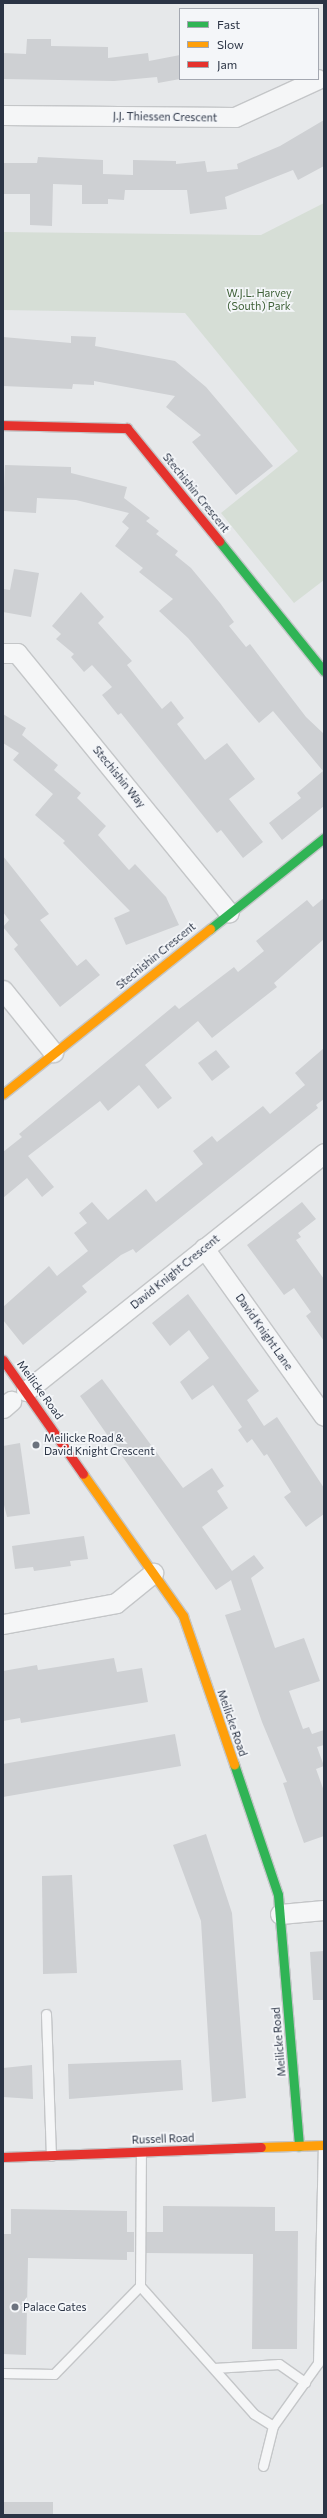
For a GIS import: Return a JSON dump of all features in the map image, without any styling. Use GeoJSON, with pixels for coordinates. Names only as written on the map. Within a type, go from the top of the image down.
{"type":"FeatureCollection","features":[{"type":"Feature","properties":{"kind":"street","name":"J.J. Thiessen Crescent"},"geometry":{"type":"LineString","coordinates":[[3,115],[235,117],[316,80]]}},
{"type":"Feature","properties":{"kind":"street","name":"Stechishin Crescent"},"geometry":{"type":"LineString","coordinates":[[3,425],[127,428],[324,671]]}},
{"type":"Feature","properties":{"kind":"street","name":"Stechishin Way"},"geometry":{"type":"LineString","coordinates":[[3,653],[17,653],[229,913]]}},
{"type":"Feature","properties":{"kind":"street","name":"Stechishin Crescent"},"geometry":{"type":"LineString","coordinates":[[3,1094],[53,1052],[324,838]]}},
{"type":"Feature","properties":{"kind":"street"},"geometry":{"type":"LineString","coordinates":[[3,990],[53,1052]]}},
{"type":"Feature","properties":{"kind":"street","name":"David Knight Crescent"},"geometry":{"type":"LineString","coordinates":[[14,1400],[324,1153]]}},
{"type":"Feature","properties":{"kind":"street","name":"David Knight Lane"},"geometry":{"type":"LineString","coordinates":[[204,1248],[324,1416]]}},
{"type":"Feature","properties":{"kind":"street","name":"Meilicke Road"},"geometry":{"type":"LineString","coordinates":[[3,1360],[14,1400],[153,1573],[183,1616],[278,1895],[299,2146]]}},
{"type":"Feature","properties":{"kind":"street"},"geometry":{"type":"LineString","coordinates":[[3,1624],[116,1603],[153,1573]]}},
{"type":"Feature","properties":{"kind":"street"},"geometry":{"type":"LineString","coordinates":[[280,1914],[324,1910]]}},
{"type":"Feature","properties":{"kind":"street","name":"Russell Road"},"geometry":{"type":"LineString","coordinates":[[3,2158],[324,2145]]}},
{"type":"Feature","properties":{"kind":"lane"},"geometry":{"type":"LineString","coordinates":[[46,2014],[51,2156]]}},
{"type":"Feature","properties":{"kind":"lane"},"geometry":{"type":"LineString","coordinates":[[263,2466],[273,2426],[318,2363],[324,2145]]}},
{"type":"Feature","properties":{"kind":"lane"},"geometry":{"type":"LineString","coordinates":[[141,2152],[140,2286],[254,2414],[273,2426]]}},
{"type":"Feature","properties":{"kind":"lane"},"geometry":{"type":"LineString","coordinates":[[3,2373],[54,2374],[140,2286]]}},
{"type":"Feature","properties":{"kind":"lane"},"geometry":{"type":"LineString","coordinates":[[214,2368],[280,2364],[305,2382]]}},
{"type":"Feature","properties":{"kind":"green space","name":"W.J.L. Harvey (South) Park"},"geometry":{"type":"Polygon","coordinates":[[[324,203],[324,580],[294,603],[221,513],[298,451],[185,313],[3,310],[3,232],[261,235],[324,203]]]}},
{"type":"Feature","properties":{"kind":"building"},"geometry":{"type":"Polygon","coordinates":[[[27,39],[51,39],[51,46],[108,47],[108,58],[148,53],[149,61],[179,55],[179,79],[158,83],[157,77],[114,81],[4,79],[3,53],[26,54],[27,39]]]}},
{"type":"Feature","properties":{"kind":"building"},"geometry":{"type":"Polygon","coordinates":[[[324,120],[324,166],[298,180],[293,170],[225,197],[227,209],[190,214],[187,190],[125,190],[124,200],[108,199],[108,204],[82,204],[82,185],[53,184],[52,226],[30,225],[30,194],[3,194],[3,163],[37,163],[38,157],[103,160],[103,174],[133,175],[133,160],[176,161],[176,164],[205,161],[207,172],[238,169],[237,164],[280,146],[324,120]]]}},
{"type":"Feature","properties":{"kind":"building"},"geometry":{"type":"Polygon","coordinates":[[[71,336],[96,337],[95,346],[175,361],[206,387],[273,466],[236,495],[192,442],[201,435],[166,407],[175,396],[94,381],[94,385],[73,384],[72,389],[3,386],[3,337],[71,343],[71,336]]]}},
{"type":"Feature","properties":{"kind":"building"},"geometry":{"type":"Polygon","coordinates":[[[5,465],[71,467],[71,473],[127,487],[124,498],[150,518],[146,521],[159,531],[156,534],[178,551],[175,555],[191,568],[234,622],[229,626],[246,647],[250,644],[306,717],[324,734],[324,806],[282,840],[269,823],[301,798],[297,793],[323,771],[273,711],[259,723],[188,638],[159,611],[173,599],[139,572],[143,568],[115,546],[129,528],[122,522],[129,513],[76,500],[37,498],[36,513],[3,511],[5,465]]]}},
{"type":"Feature","properties":{"kind":"building"},"geometry":{"type":"Polygon","coordinates":[[[14,569],[39,573],[31,617],[3,612],[3,589],[10,590],[14,569]]]}},
{"type":"Feature","properties":{"kind":"building"},"geometry":{"type":"Polygon","coordinates":[[[81,592],[104,617],[98,623],[132,661],[127,665],[162,709],[171,701],[184,718],[177,724],[205,760],[227,743],[255,779],[229,799],[263,842],[243,858],[221,830],[217,833],[121,713],[118,715],[102,695],[112,687],[92,665],[84,672],[71,657],[74,654],[56,639],[61,634],[52,626],[81,592]]]}},
{"type":"Feature","properties":{"kind":"building"},"geometry":{"type":"Polygon","coordinates":[[[3,714],[26,728],[22,735],[58,765],[54,770],[81,793],[77,798],[106,826],[98,835],[129,870],[135,864],[166,897],[179,925],[126,945],[114,918],[130,911],[63,843],[65,841],[35,815],[53,794],[13,760],[19,753],[3,743],[3,714]]]}},
{"type":"Feature","properties":{"kind":"building"},"geometry":{"type":"Polygon","coordinates":[[[3,856],[49,914],[40,920],[77,966],[86,959],[100,975],[60,1007],[14,949],[18,945],[3,927],[9,920],[3,912],[3,856]]]}},
{"type":"Feature","properties":{"kind":"building"},"geometry":{"type":"Polygon","coordinates":[[[324,898],[324,939],[274,983],[277,987],[212,1038],[198,1021],[145,1065],[172,1098],[158,1109],[139,1085],[108,1111],[100,1101],[28,1156],[54,1187],[42,1197],[27,1178],[3,1198],[3,1152],[22,1137],[19,1134],[175,1005],[179,1009],[234,967],[238,972],[264,951],[256,941],[307,900],[313,907],[324,898]]]}},
{"type":"Feature","properties":{"kind":"building"},"geometry":{"type":"Polygon","coordinates":[[[324,1048],[324,1099],[316,1105],[318,1108],[136,1253],[133,1249],[121,1255],[82,1286],[87,1292],[23,1345],[3,1320],[3,1307],[49,1266],[57,1276],[88,1251],[74,1233],[87,1223],[79,1213],[92,1202],[108,1220],[146,1189],[156,1202],[203,1164],[193,1151],[212,1136],[217,1142],[263,1106],[270,1114],[305,1085],[295,1073],[324,1048]]]}},
{"type":"Feature","properties":{"kind":"building"},"geometry":{"type":"Polygon","coordinates":[[[216,1050],[230,1067],[212,1081],[198,1063],[216,1050]]]}},
{"type":"Feature","properties":{"kind":"building"},"geometry":{"type":"Polygon","coordinates":[[[302,1202],[316,1219],[298,1233],[301,1237],[296,1240],[324,1279],[324,1341],[306,1316],[311,1312],[294,1288],[284,1295],[247,1245],[302,1202]]]}},
{"type":"Feature","properties":{"kind":"building"},"geometry":{"type":"Polygon","coordinates":[[[188,1294],[259,1391],[247,1400],[264,1426],[277,1417],[324,1488],[324,1514],[306,1527],[284,1497],[291,1492],[267,1454],[264,1456],[252,1439],[247,1443],[238,1430],[242,1427],[213,1385],[192,1400],[180,1382],[209,1358],[189,1330],[170,1346],[152,1323],[188,1294]]]}},
{"type":"Feature","properties":{"kind":"building"},"geometry":{"type":"Polygon","coordinates":[[[102,1379],[183,1488],[212,1468],[224,1486],[217,1491],[228,1508],[202,1527],[232,1571],[254,1555],[264,1568],[251,1578],[275,1648],[304,1638],[320,1681],[289,1691],[303,1729],[309,1727],[312,1734],[324,1730],[324,1745],[317,1747],[324,1766],[316,1769],[324,1791],[324,1836],[304,1843],[296,1821],[283,1783],[287,1782],[262,1722],[225,1615],[241,1610],[231,1580],[216,1590],[80,1396],[102,1379]]]}},
{"type":"Feature","properties":{"kind":"building"},"geometry":{"type":"Polygon","coordinates":[[[20,1443],[30,1514],[7,1517],[3,1501],[3,1446],[20,1443]]]}},
{"type":"Feature","properties":{"kind":"building"},"geometry":{"type":"Polygon","coordinates":[[[84,1536],[88,1559],[70,1561],[71,1566],[34,1571],[33,1567],[15,1569],[12,1546],[84,1536]]]}},
{"type":"Feature","properties":{"kind":"building"},"geometry":{"type":"Polygon","coordinates":[[[114,1658],[117,1672],[142,1668],[148,1702],[21,1723],[20,1718],[3,1721],[3,1671],[37,1665],[38,1670],[114,1658]]]}},
{"type":"Feature","properties":{"kind":"building"},"geometry":{"type":"Polygon","coordinates":[[[175,1734],[181,1766],[3,1797],[3,1764],[175,1734]]]}},
{"type":"Feature","properties":{"kind":"building"},"geometry":{"type":"Polygon","coordinates":[[[206,1834],[232,1913],[246,2098],[212,2102],[201,1921],[173,1845],[206,1834]]]}},
{"type":"Feature","properties":{"kind":"building"},"geometry":{"type":"Polygon","coordinates":[[[72,1875],[77,1973],[43,1974],[42,1876],[72,1875]]]}},
{"type":"Feature","properties":{"kind":"building"},"geometry":{"type":"Polygon","coordinates":[[[324,1951],[324,2000],[313,2000],[310,1952],[324,1951]]]}},
{"type":"Feature","properties":{"kind":"building"},"geometry":{"type":"Polygon","coordinates":[[[181,2060],[183,2090],[69,2099],[68,2064],[181,2060]]]}},
{"type":"Feature","properties":{"kind":"building"},"geometry":{"type":"Polygon","coordinates":[[[32,2065],[33,2099],[3,2097],[3,2068],[32,2065]]]}},
{"type":"Feature","properties":{"kind":"building"},"geometry":{"type":"Polygon","coordinates":[[[163,2206],[275,2207],[275,2231],[298,2231],[297,2349],[252,2349],[253,2254],[146,2253],[146,2232],[163,2232],[163,2206]]]}},
{"type":"Feature","properties":{"kind":"building","name":"Palace Gates"},"geometry":{"type":"Polygon","coordinates":[[[11,2209],[127,2211],[127,2232],[134,2232],[134,2252],[127,2252],[127,2260],[28,2258],[26,2355],[3,2354],[3,2234],[11,2234],[11,2209]]]}},
{"type":"Feature","properties":{"kind":"building"},"geometry":{"type":"Polygon","coordinates":[[[3,2502],[53,2502],[53,2515],[3,2515],[3,2502]]]}},
{"type":"Feature","properties":{"kind":"traffic: fast"},"geometry":{"type":"LineString","coordinates":[[219,541],[324,671]]}},
{"type":"Feature","properties":{"kind":"traffic: fast"},"geometry":{"type":"LineString","coordinates":[[210,929],[324,838]]}},
{"type":"Feature","properties":{"kind":"traffic: fast"},"geometry":{"type":"LineString","coordinates":[[234,1764],[278,1895],[299,2146]]}},
{"type":"Feature","properties":{"kind":"traffic: slow"},"geometry":{"type":"LineString","coordinates":[[3,1094],[210,929]]}},
{"type":"Feature","properties":{"kind":"traffic: slow"},"geometry":{"type":"LineString","coordinates":[[83,1474],[183,1616],[234,1764]]}},
{"type":"Feature","properties":{"kind":"traffic: slow"},"geometry":{"type":"LineString","coordinates":[[261,2147],[324,2145]]}},
{"type":"Feature","properties":{"kind":"traffic: jam"},"geometry":{"type":"LineString","coordinates":[[3,425],[127,428],[219,541]]}},
{"type":"Feature","properties":{"kind":"traffic: jam"},"geometry":{"type":"LineString","coordinates":[[3,1360],[83,1474]]}},
{"type":"Feature","properties":{"kind":"traffic: jam"},"geometry":{"type":"LineString","coordinates":[[3,2157],[261,2147]]}},
{"type":"Feature","properties":{"kind":"place","name":"Meilicke Road & David Knight Crescent"},"geometry":{"type":"Point","coordinates":[36,1445]}},
{"type":"Feature","properties":{"kind":"place","name":"Palace Gates"},"geometry":{"type":"Point","coordinates":[15,2307]}}]}
